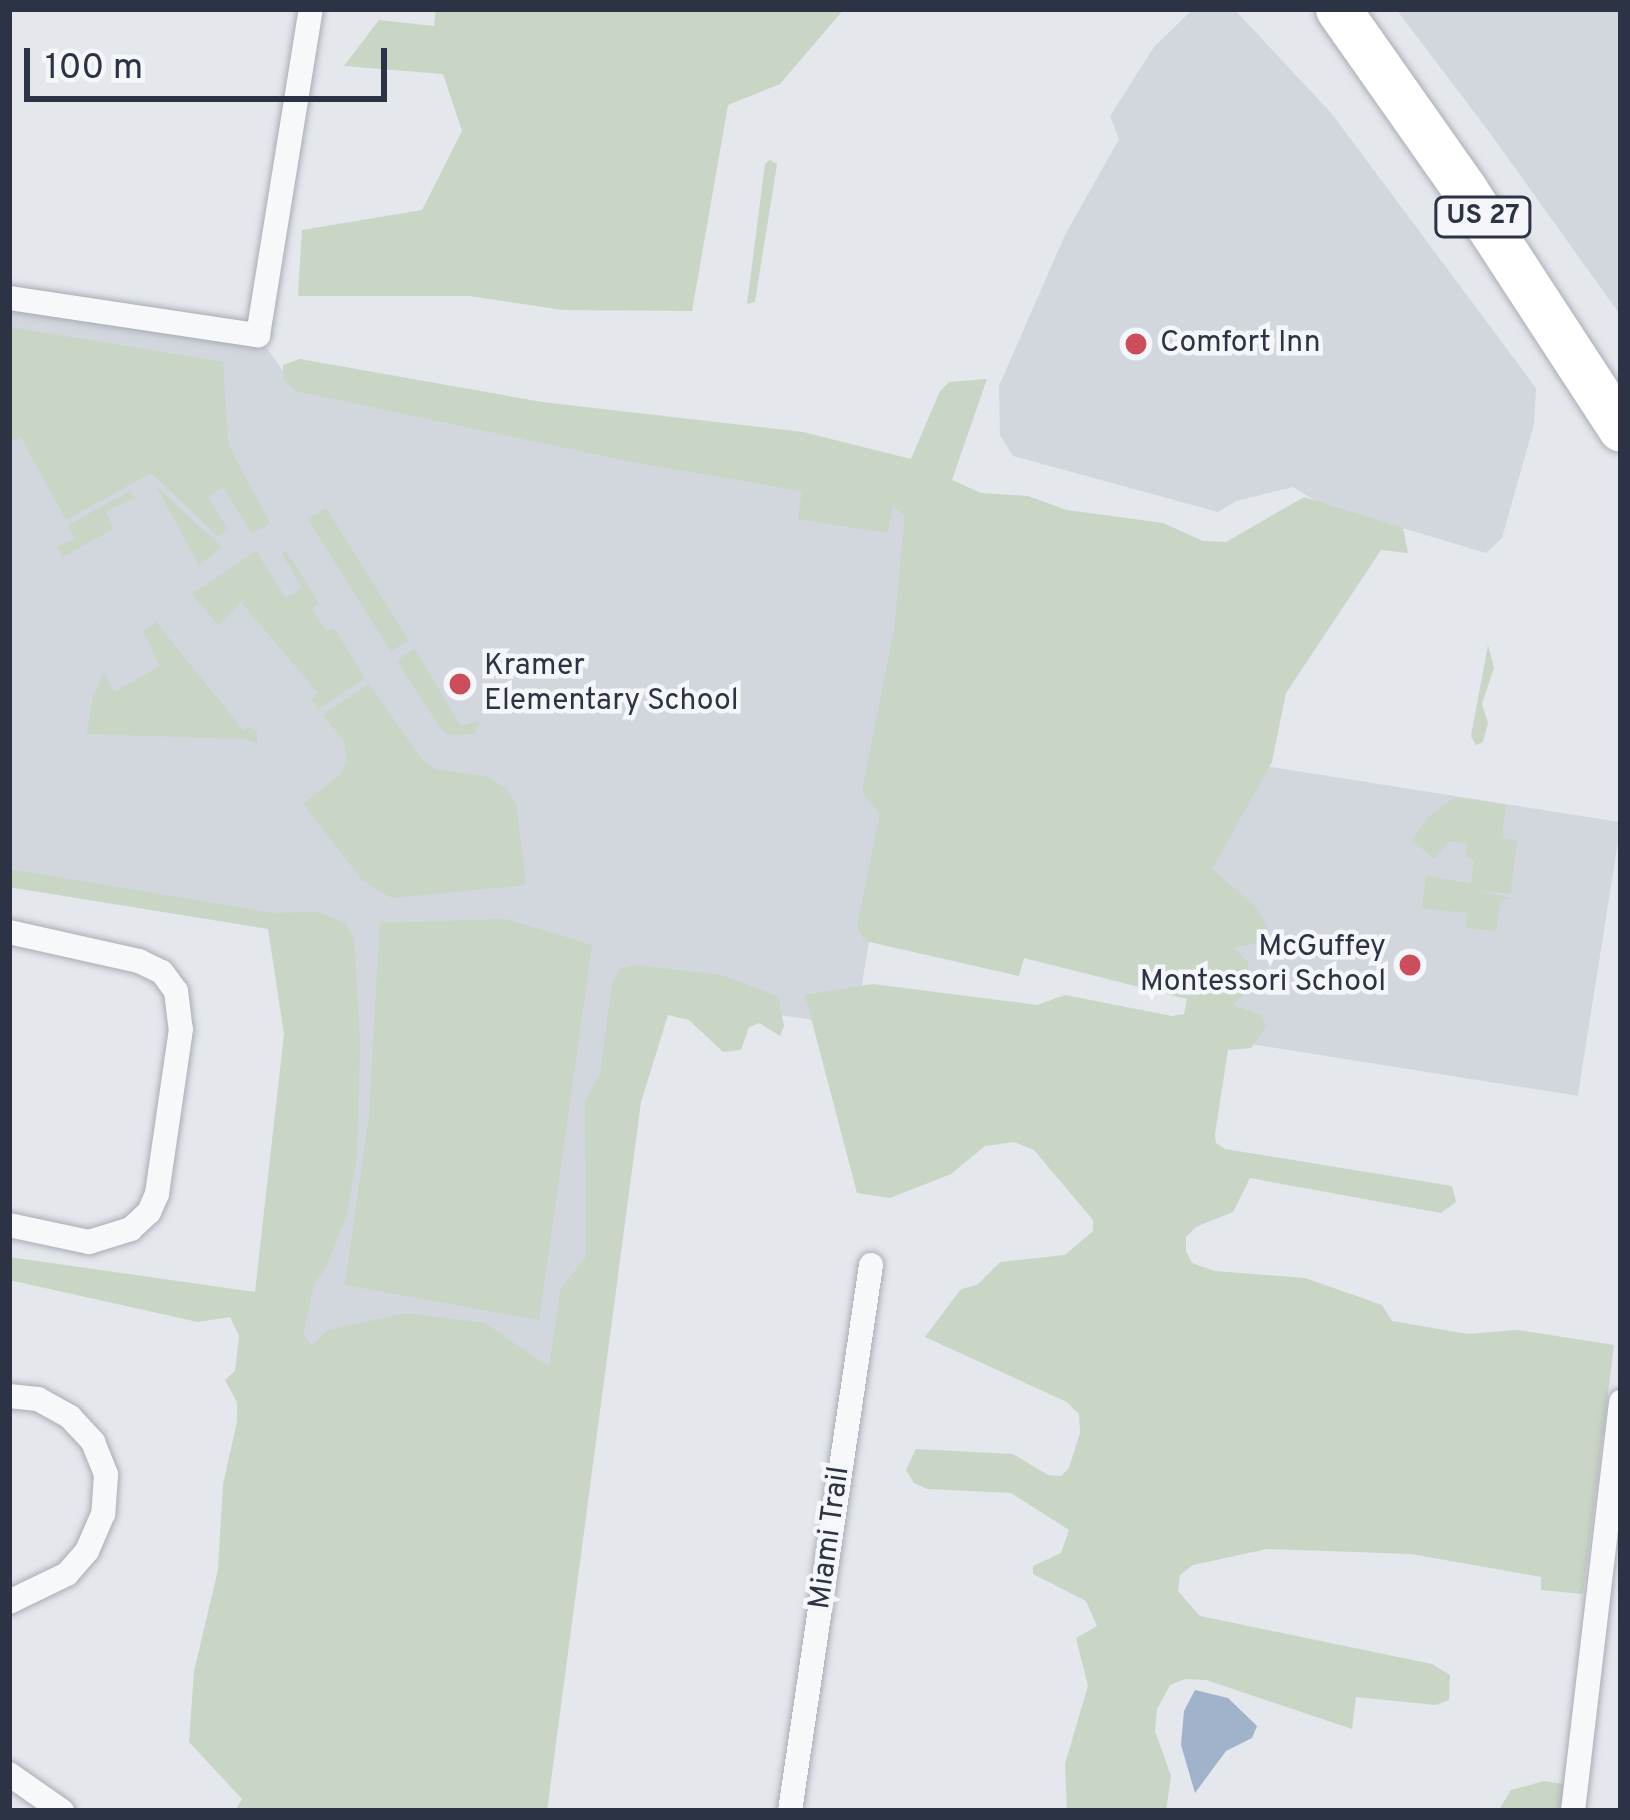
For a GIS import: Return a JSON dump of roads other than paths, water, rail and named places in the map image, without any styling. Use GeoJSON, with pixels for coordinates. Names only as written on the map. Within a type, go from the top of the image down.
{"type":"FeatureCollection","features":[{"type":"Feature","properties":{"kind":"highway","name":"US 27"},"geometry":{"type":"LineString","coordinates":[[1338,9],[1465,190],[1621,430]]}},
{"type":"Feature","properties":{"kind":"street"},"geometry":{"type":"LineString","coordinates":[[9,298],[258,335],[310,9]]}},
{"type":"Feature","properties":{"kind":"street"},"geometry":{"type":"LineString","coordinates":[[9,932],[140,961],[162,972],[176,991],[181,1029],[157,1194],[149,1212],[131,1229],[89,1242],[9,1225]]}},
{"type":"Feature","properties":{"kind":"street","name":"Miami Trail"},"geometry":{"type":"LineString","coordinates":[[790,1811],[871,1265]]}},
{"type":"Feature","properties":{"kind":"street"},"geometry":{"type":"LineString","coordinates":[[9,1396],[38,1399],[70,1418],[93,1442],[106,1475],[103,1514],[88,1551],[67,1574],[9,1602]]}},
{"type":"Feature","properties":{"kind":"street"},"geometry":{"type":"LineString","coordinates":[[1573,1811],[1621,1402]]}},
{"type":"Feature","properties":{"kind":"street"},"geometry":{"type":"LineString","coordinates":[[9,1774],[62,1811]]}},
{"type":"Feature","properties":{"kind":"water"},"geometry":{"type":"Polygon","coordinates":[[[1195,1690],[1228,1698],[1257,1726],[1252,1738],[1226,1751],[1195,1793],[1181,1745],[1184,1711],[1195,1690]]]}},
{"type":"Feature","properties":{"kind":"place","name":"Comfort Inn"},"geometry":{"type":"Point","coordinates":[1136,344]}},
{"type":"Feature","properties":{"kind":"place","name":"Kramer Elementary School"},"geometry":{"type":"Point","coordinates":[460,684]}},
{"type":"Feature","properties":{"kind":"place","name":"McGuffey Montessori School"},"geometry":{"type":"Point","coordinates":[1410,965]}}]}
